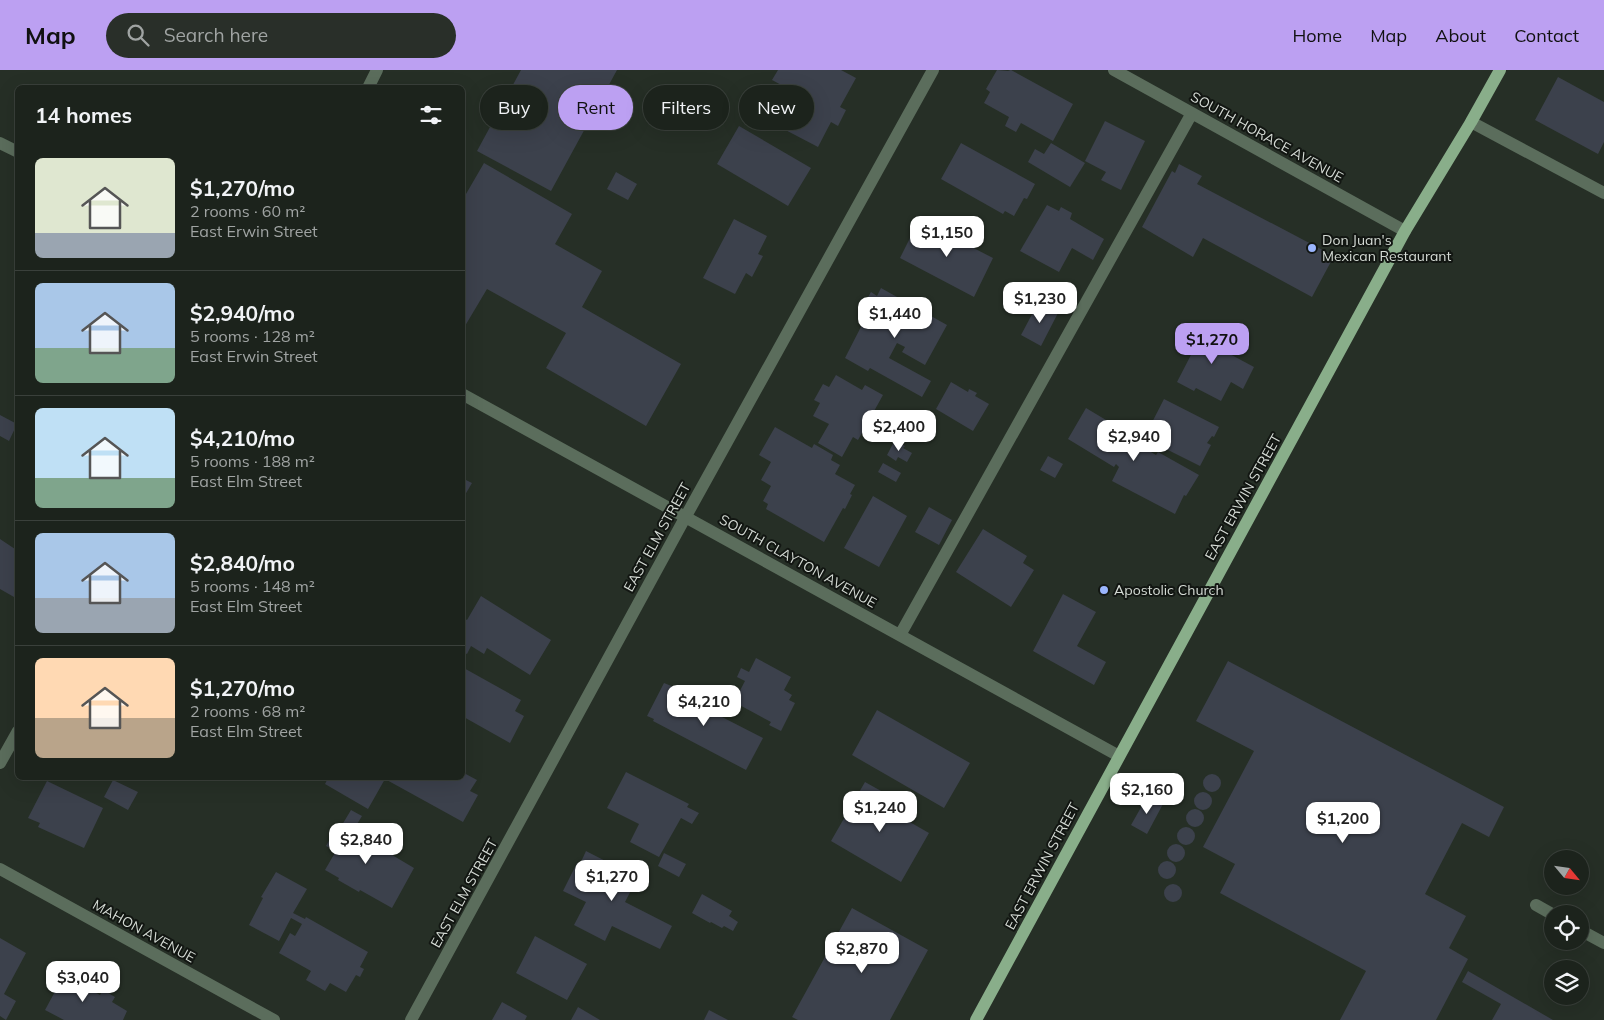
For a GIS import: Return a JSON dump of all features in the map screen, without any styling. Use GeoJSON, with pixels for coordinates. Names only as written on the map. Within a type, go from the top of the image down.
{"type":"FeatureCollection","features":[{"type":"Feature","properties":{"kind":"main road","name":"EAST ERWIN STREET"},"geometry":{"type":"LineString","coordinates":[[976,1020],[1405,231],[1500,70]]}},
{"type":"Feature","properties":{"kind":"street"},"geometry":{"type":"LineString","coordinates":[[370,85],[378,70]]}},
{"type":"Feature","properties":{"kind":"street","name":"EAST ELM STREET"},"geometry":{"type":"LineString","coordinates":[[411,1020],[686,516],[933,70]]}},
{"type":"Feature","properties":{"kind":"street","name":"SOUTH HORACE AVENUE"},"geometry":{"type":"LineString","coordinates":[[1114,70],[1405,231]]}},
{"type":"Feature","properties":{"kind":"street"},"geometry":{"type":"LineString","coordinates":[[900,635],[1192,113]]}},
{"type":"Feature","properties":{"kind":"street"},"geometry":{"type":"LineString","coordinates":[[1471,122],[1604,193]]}},
{"type":"Feature","properties":{"kind":"street"},"geometry":{"type":"LineString","coordinates":[[0,143],[15,150]]}},
{"type":"Feature","properties":{"kind":"street","name":"SOUTH CLAYTON AVENUE"},"geometry":{"type":"LineString","coordinates":[[465,396],[1119,756]]}},
{"type":"Feature","properties":{"kind":"street"},"geometry":{"type":"LineString","coordinates":[[0,763],[15,736]]}},
{"type":"Feature","properties":{"kind":"street","name":"MAHON AVENUE"},"geometry":{"type":"LineString","coordinates":[[0,869],[274,1020]]}},
{"type":"Feature","properties":{"kind":"street"},"geometry":{"type":"LineString","coordinates":[[1536,905],[1544,910]]}},
{"type":"Feature","properties":{"kind":"street"},"geometry":{"type":"LineString","coordinates":[[1589,935],[1604,943]]}},
{"type":"Feature","properties":{"kind":"building"},"geometry":{"type":"Polygon","coordinates":[[[521,70],[617,70],[609,85],[558,85],[558,130],[584,130],[551,191],[477,151],[488,130],[548,130],[548,85],[513,85],[521,70]]]}},
{"type":"Feature","properties":{"kind":"building"},"geometry":{"type":"Polygon","coordinates":[[[778,70],[841,70],[856,78],[840,107],[846,110],[838,126],[831,122],[818,147],[785,130],[814,130],[814,85],[781,85],[772,80],[778,70]]]}},
{"type":"Feature","properties":{"kind":"building"},"geometry":{"type":"Polygon","coordinates":[[[997,70],[1011,70],[1073,104],[1053,141],[1021,123],[1016,132],[1005,126],[1009,117],[984,103],[990,92],[986,89],[997,70]]]}},
{"type":"Feature","properties":{"kind":"building"},"geometry":{"type":"Polygon","coordinates":[[[1558,77],[1604,102],[1604,142],[1598,154],[1535,120],[1558,77]]]}},
{"type":"Feature","properties":{"kind":"building"},"geometry":{"type":"Polygon","coordinates":[[[1105,121],[1145,141],[1121,190],[1101,180],[1106,172],[1085,161],[1105,121]]]}},
{"type":"Feature","properties":{"kind":"building"},"geometry":{"type":"Polygon","coordinates":[[[739,126],[739,130],[746,130],[811,168],[788,206],[717,164],[739,126]]]}},
{"type":"Feature","properties":{"kind":"building"},"geometry":{"type":"Polygon","coordinates":[[[961,143],[1035,184],[1027,199],[1024,198],[1014,216],[1005,211],[1003,214],[941,179],[961,143]]]}},
{"type":"Feature","properties":{"kind":"building"},"geometry":{"type":"Polygon","coordinates":[[[1051,143],[1085,163],[1070,187],[1028,162],[1035,149],[1044,154],[1051,143]]]}},
{"type":"Feature","properties":{"kind":"building"},"geometry":{"type":"Polygon","coordinates":[[[484,163],[572,214],[555,244],[602,271],[582,307],[681,364],[646,426],[546,368],[566,333],[487,289],[465,326],[466,194],[484,163]]]}},
{"type":"Feature","properties":{"kind":"building"},"geometry":{"type":"Polygon","coordinates":[[[1179,164],[1202,176],[1197,184],[1334,256],[1312,297],[1203,238],[1193,257],[1142,227],[1172,171],[1175,173],[1179,164]]]}},
{"type":"Feature","properties":{"kind":"building"},"geometry":{"type":"Polygon","coordinates":[[[616,172],[637,184],[628,200],[607,189],[616,172]]]}},
{"type":"Feature","properties":{"kind":"building"},"geometry":{"type":"Polygon","coordinates":[[[1047,205],[1059,211],[1061,207],[1072,213],[1070,219],[1104,239],[1093,260],[1072,248],[1059,272],[1020,251],[1047,205]]]}},
{"type":"Feature","properties":{"kind":"building"},"geometry":{"type":"Polygon","coordinates":[[[734,219],[767,236],[758,254],[763,256],[752,277],[746,273],[735,294],[703,278],[734,219]]]}},
{"type":"Feature","properties":{"kind":"building"},"geometry":{"type":"Polygon","coordinates":[[[919,220],[993,258],[974,297],[900,258],[919,220]]]}},
{"type":"Feature","properties":{"kind":"building"},"geometry":{"type":"Polygon","coordinates":[[[881,288],[947,325],[925,365],[902,352],[905,347],[897,343],[889,358],[931,381],[922,397],[870,368],[868,371],[845,358],[866,317],[859,313],[871,292],[877,296],[881,288]]]}},
{"type":"Feature","properties":{"kind":"building"},"geometry":{"type":"Polygon","coordinates":[[[1038,303],[1058,313],[1041,346],[1021,335],[1038,303]]]}},
{"type":"Feature","properties":{"kind":"building"},"geometry":{"type":"Polygon","coordinates":[[[1189,325],[1220,342],[1222,340],[1230,345],[1226,352],[1254,367],[1243,389],[1231,382],[1221,401],[1196,388],[1194,391],[1177,382],[1193,351],[1179,344],[1189,325]]]}},
{"type":"Feature","properties":{"kind":"building"},"geometry":{"type":"Polygon","coordinates":[[[836,375],[862,390],[865,385],[883,395],[858,440],[853,437],[842,457],[818,443],[829,424],[813,416],[820,403],[814,400],[823,384],[829,387],[836,375]]]}},
{"type":"Feature","properties":{"kind":"building"},"geometry":{"type":"Polygon","coordinates":[[[951,382],[968,392],[969,389],[977,393],[975,396],[989,404],[973,431],[936,409],[951,382]]]}},
{"type":"Feature","properties":{"kind":"building"},"geometry":{"type":"Polygon","coordinates":[[[1164,399],[1219,427],[1214,437],[1212,436],[1207,443],[1211,445],[1200,466],[1144,438],[1164,399]]]}},
{"type":"Feature","properties":{"kind":"building"},"geometry":{"type":"Polygon","coordinates":[[[1086,408],[1131,435],[1129,439],[1156,455],[1158,452],[1199,475],[1186,496],[1184,495],[1175,514],[1112,481],[1119,467],[1116,464],[1114,467],[1068,439],[1086,408]]]}},
{"type":"Feature","properties":{"kind":"building"},"geometry":{"type":"Polygon","coordinates":[[[0,415],[15,423],[15,428],[9,441],[0,436],[0,415]]]}},
{"type":"Feature","properties":{"kind":"building"},"geometry":{"type":"Polygon","coordinates":[[[775,427],[812,448],[814,444],[833,455],[831,460],[840,465],[835,474],[855,485],[845,509],[843,508],[824,542],[766,509],[768,504],[763,501],[771,486],[761,480],[771,462],[759,455],[775,427]]]}},
{"type":"Feature","properties":{"kind":"building"},"geometry":{"type":"Polygon","coordinates":[[[895,440],[912,453],[907,462],[898,457],[896,461],[887,455],[895,440]]]}},
{"type":"Feature","properties":{"kind":"building"},"geometry":{"type":"Polygon","coordinates":[[[1048,456],[1063,464],[1055,478],[1040,470],[1048,456]]]}},
{"type":"Feature","properties":{"kind":"building"},"geometry":{"type":"Polygon","coordinates":[[[883,463],[901,473],[896,482],[878,472],[883,463]]]}},
{"type":"Feature","properties":{"kind":"building"},"geometry":{"type":"Polygon","coordinates":[[[465,480],[472,483],[465,495],[465,480]]]}},
{"type":"Feature","properties":{"kind":"building"},"geometry":{"type":"Polygon","coordinates":[[[873,496],[907,516],[879,567],[844,548],[873,496]]]}},
{"type":"Feature","properties":{"kind":"building"},"geometry":{"type":"Polygon","coordinates":[[[929,507],[952,520],[939,545],[915,532],[929,507]]]}},
{"type":"Feature","properties":{"kind":"building"},"geometry":{"type":"Polygon","coordinates":[[[983,529],[1027,556],[1023,563],[1034,570],[1011,607],[956,572],[983,529]]]}},
{"type":"Feature","properties":{"kind":"building"},"geometry":{"type":"Polygon","coordinates":[[[0,539],[15,549],[15,596],[14,597],[0,589],[0,539]]]}},
{"type":"Feature","properties":{"kind":"building"},"geometry":{"type":"Polygon","coordinates":[[[1063,594],[1096,612],[1077,646],[1106,662],[1094,685],[1033,651],[1063,594]]]}},
{"type":"Feature","properties":{"kind":"building"},"geometry":{"type":"Polygon","coordinates":[[[481,596],[551,640],[530,675],[487,648],[484,654],[471,646],[467,654],[465,653],[465,619],[467,620],[481,596]]]}},
{"type":"Feature","properties":{"kind":"building"},"geometry":{"type":"Polygon","coordinates":[[[756,658],[791,677],[784,690],[792,695],[789,700],[795,703],[781,731],[769,725],[771,722],[734,702],[745,681],[737,677],[741,668],[749,672],[756,658]]]}},
{"type":"Feature","properties":{"kind":"building"},"geometry":{"type":"Polygon","coordinates":[[[1228,661],[1504,807],[1489,837],[1462,823],[1425,894],[1466,916],[1449,948],[1468,959],[1436,1020],[1340,1020],[1366,971],[1220,893],[1235,864],[1203,847],[1254,751],[1196,721],[1228,661]]]}},
{"type":"Feature","properties":{"kind":"building"},"geometry":{"type":"Polygon","coordinates":[[[465,669],[521,700],[515,711],[524,716],[510,743],[465,718],[465,669]]]}},
{"type":"Feature","properties":{"kind":"building"},"geometry":{"type":"Polygon","coordinates":[[[664,683],[684,691],[681,696],[763,738],[746,770],[653,721],[654,719],[647,716],[664,683]]]}},
{"type":"Feature","properties":{"kind":"building"},"geometry":{"type":"Polygon","coordinates":[[[877,710],[970,763],[944,808],[852,755],[877,710]]]}},
{"type":"Feature","properties":{"kind":"building"},"geometry":{"type":"Polygon","coordinates":[[[626,772],[689,804],[687,807],[699,813],[692,824],[681,818],[659,857],[630,842],[639,824],[607,808],[626,772]]]}},
{"type":"Feature","properties":{"kind":"building"},"geometry":{"type":"Polygon","coordinates":[[[465,774],[477,780],[470,791],[478,795],[463,822],[387,780],[465,780],[465,774]]]}},
{"type":"Feature","properties":{"kind":"building"},"geometry":{"type":"Polygon","coordinates":[[[1212,774],[1218,777],[1221,783],[1218,789],[1212,792],[1206,789],[1203,783],[1206,777],[1212,774]]]}},
{"type":"Feature","properties":{"kind":"building"},"geometry":{"type":"Polygon","coordinates":[[[113,780],[138,792],[128,810],[104,797],[113,780]]]}},
{"type":"Feature","properties":{"kind":"building"},"geometry":{"type":"Polygon","coordinates":[[[327,780],[384,780],[368,809],[325,784],[327,780]]]}},
{"type":"Feature","properties":{"kind":"building"},"geometry":{"type":"Polygon","coordinates":[[[47,781],[103,808],[84,848],[38,827],[40,823],[28,818],[47,781]]]}},
{"type":"Feature","properties":{"kind":"building"},"geometry":{"type":"Polygon","coordinates":[[[865,782],[908,806],[901,817],[929,833],[901,882],[831,841],[865,782]]]}},
{"type":"Feature","properties":{"kind":"building"},"geometry":{"type":"Polygon","coordinates":[[[1203,792],[1209,795],[1212,801],[1209,807],[1203,810],[1197,807],[1194,801],[1197,795],[1203,792]]]}},
{"type":"Feature","properties":{"kind":"building"},"geometry":{"type":"Polygon","coordinates":[[[1148,795],[1163,804],[1147,834],[1131,825],[1148,795]]]}},
{"type":"Feature","properties":{"kind":"building"},"geometry":{"type":"Polygon","coordinates":[[[1195,809],[1201,812],[1204,818],[1201,824],[1195,827],[1189,824],[1186,818],[1189,812],[1195,809]]]}},
{"type":"Feature","properties":{"kind":"building"},"geometry":{"type":"Polygon","coordinates":[[[351,810],[362,816],[351,834],[376,848],[377,846],[414,868],[392,908],[360,890],[359,892],[325,870],[336,851],[326,846],[339,823],[342,825],[351,810]]]}},
{"type":"Feature","properties":{"kind":"building"},"geometry":{"type":"Polygon","coordinates":[[[1186,827],[1192,830],[1195,836],[1192,842],[1186,845],[1180,842],[1177,836],[1180,830],[1186,827]]]}},
{"type":"Feature","properties":{"kind":"building"},"geometry":{"type":"Polygon","coordinates":[[[1176,844],[1182,847],[1185,853],[1182,859],[1176,862],[1170,859],[1167,853],[1170,847],[1176,844]]]}},
{"type":"Feature","properties":{"kind":"building"},"geometry":{"type":"Polygon","coordinates":[[[586,851],[619,868],[621,864],[640,873],[625,902],[672,926],[660,949],[612,926],[605,941],[574,925],[586,902],[563,891],[577,863],[580,864],[586,851]]]}},
{"type":"Feature","properties":{"kind":"building"},"geometry":{"type":"Polygon","coordinates":[[[664,853],[686,864],[679,877],[658,866],[664,853]]]}},
{"type":"Feature","properties":{"kind":"building"},"geometry":{"type":"Polygon","coordinates":[[[1167,861],[1173,864],[1176,870],[1173,876],[1167,879],[1161,876],[1158,870],[1161,864],[1167,861]]]}},
{"type":"Feature","properties":{"kind":"building"},"geometry":{"type":"Polygon","coordinates":[[[276,872],[307,889],[293,913],[305,919],[306,917],[368,952],[360,967],[364,969],[360,977],[356,975],[346,992],[330,983],[325,991],[306,980],[311,971],[279,953],[290,933],[295,936],[302,924],[291,918],[279,941],[249,925],[263,898],[261,897],[276,872]]]}},
{"type":"Feature","properties":{"kind":"building"},"geometry":{"type":"Polygon","coordinates":[[[1173,884],[1179,887],[1182,893],[1179,899],[1173,902],[1167,899],[1164,893],[1167,887],[1173,884]]]}},
{"type":"Feature","properties":{"kind":"building"},"geometry":{"type":"Polygon","coordinates":[[[702,894],[732,911],[729,916],[738,922],[733,931],[724,926],[722,928],[710,923],[692,913],[702,894]]]}},
{"type":"Feature","properties":{"kind":"building"},"geometry":{"type":"Polygon","coordinates":[[[852,908],[928,950],[890,1020],[798,1020],[792,1017],[852,908]]]}},
{"type":"Feature","properties":{"kind":"building"},"geometry":{"type":"Polygon","coordinates":[[[535,936],[587,964],[567,1000],[516,973],[535,936]]]}},
{"type":"Feature","properties":{"kind":"building"},"geometry":{"type":"Polygon","coordinates":[[[0,938],[26,953],[4,994],[16,1001],[6,1020],[0,1016],[0,938]]]}},
{"type":"Feature","properties":{"kind":"building"},"geometry":{"type":"Polygon","coordinates":[[[1468,971],[1553,1020],[1492,1020],[1501,1004],[1462,982],[1468,971]]]}},
{"type":"Feature","properties":{"kind":"building"},"geometry":{"type":"Polygon","coordinates":[[[64,975],[100,995],[103,990],[115,997],[112,1002],[127,1011],[123,1020],[64,1020],[45,1010],[64,975]]]}},
{"type":"Feature","properties":{"kind":"building"},"geometry":{"type":"Polygon","coordinates":[[[502,1002],[527,1016],[525,1020],[492,1020],[502,1002]]]}},
{"type":"Feature","properties":{"kind":"building"},"geometry":{"type":"Polygon","coordinates":[[[578,1007],[600,1020],[571,1020],[578,1007]]]}},
{"type":"Feature","properties":{"kind":"building"},"geometry":{"type":"Polygon","coordinates":[[[709,1010],[728,1020],[704,1020],[709,1010]]]}},
{"type":"Feature","properties":{"kind":"place","name":"Don Juan's Mexican Restaurant"},"geometry":{"type":"Point","coordinates":[1312,248]}},
{"type":"Feature","properties":{"kind":"place","name":"Apostolic Church"},"geometry":{"type":"Point","coordinates":[1104,590]}}]}
